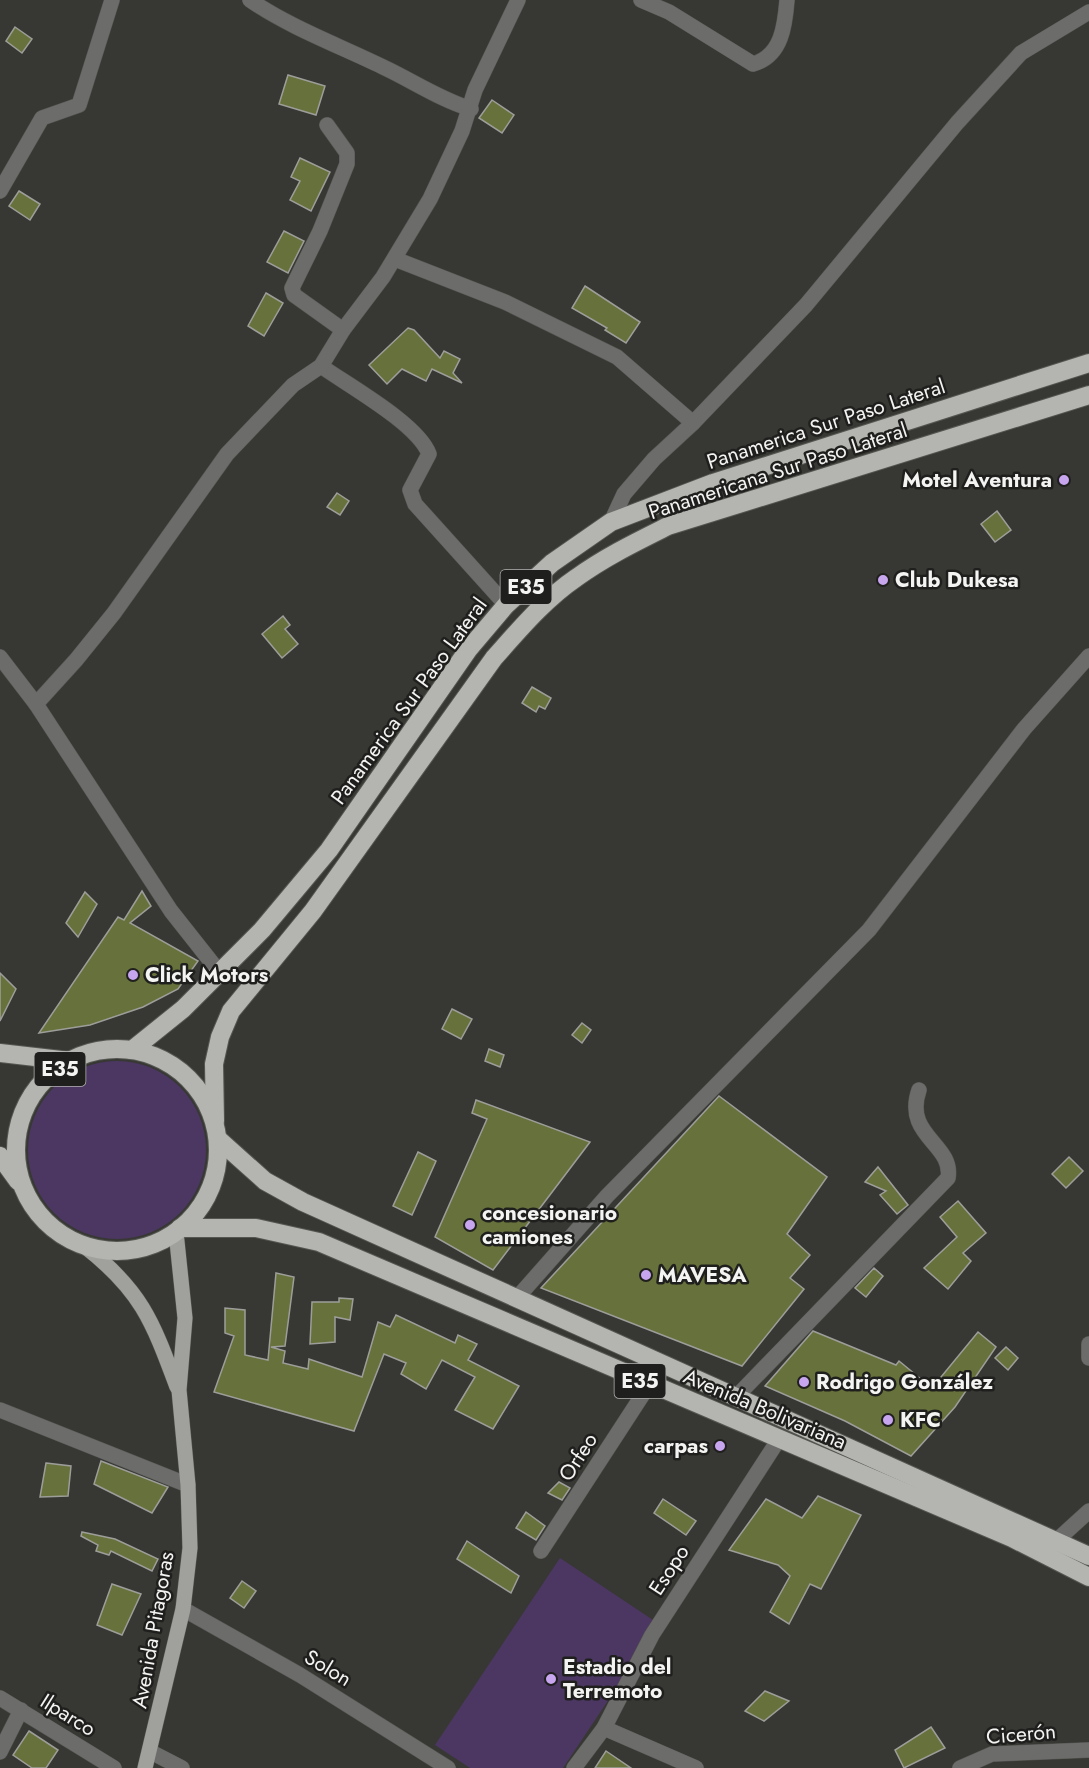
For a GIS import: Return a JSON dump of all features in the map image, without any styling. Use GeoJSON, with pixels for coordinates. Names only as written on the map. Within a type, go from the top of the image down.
{"type":"FeatureCollection","features":[{"type":"Feature","properties":{"kind":"highway","name":"Panamerica Sur Paso Lateral"},"geometry":{"type":"LineString","coordinates":[[132,1050],[183,1009],[262,930],[329,850],[468,650],[506,605],[552,563],[611,522],[713,483],[1089,363]]}},
{"type":"Feature","properties":{"kind":"highway","name":"Panamericana Sur Paso Lateral"},"geometry":{"type":"LineString","coordinates":[[216,1130],[214,1064],[220,1037],[231,1011],[313,911],[494,658],[523,626],[574,579],[619,550],[668,526],[1089,395]]}},
{"type":"Feature","properties":{"kind":"highway","name":"E35"},"geometry":{"type":"LineString","coordinates":[[111,1049],[132,1050],[160,1058],[184,1074],[203,1095],[216,1130],[217,1167],[209,1192],[195,1214],[178,1230],[154,1244],[131,1250],[106,1251],[83,1245],[63,1236],[47,1223],[33,1206],[23,1187],[16,1159],[18,1129],[29,1102],[41,1086],[70,1061],[90,1053],[111,1049]]}},
{"type":"Feature","properties":{"kind":"highway"},"geometry":{"type":"LineString","coordinates":[[0,1053],[70,1061]]}},
{"type":"Feature","properties":{"kind":"highway","name":"Avenida Bolivariana"},"geometry":{"type":"LineString","coordinates":[[216,1130],[248,1167],[281,1191],[1089,1556]]}},
{"type":"Feature","properties":{"kind":"highway"},"geometry":{"type":"LineString","coordinates":[[0,1156],[23,1187]]}},
{"type":"Feature","properties":{"kind":"highway","name":"Avenida Bolivariana"},"geometry":{"type":"LineString","coordinates":[[178,1230],[256,1228],[319,1242],[437,1291],[649,1385],[1012,1538],[1089,1577]]}},
{"type":"Feature","properties":{"kind":"main road","name":"Avenida Pitagoras"},"geometry":{"type":"LineString","coordinates":[[145,1768],[151,1752],[183,1609],[190,1548],[188,1485],[179,1390],[185,1318],[178,1230]]}},
{"type":"Feature","properties":{"kind":"main road","name":"Avenida Pitagoras"},"geometry":{"type":"LineString","coordinates":[[83,1245],[114,1269],[143,1306],[156,1330],[179,1390]]}},
{"type":"Feature","properties":{"kind":"street"},"geometry":{"type":"LineString","coordinates":[[0,191],[42,118],[79,105],[112,0]]}},
{"type":"Feature","properties":{"kind":"street"},"geometry":{"type":"LineString","coordinates":[[250,0],[321,40],[389,70],[449,102],[471,109]]}},
{"type":"Feature","properties":{"kind":"street"},"geometry":{"type":"LineString","coordinates":[[36,704],[114,613],[156,551],[244,433],[293,386],[321,366],[395,259],[430,199],[471,109],[475,90],[518,0]]}},
{"type":"Feature","properties":{"kind":"street"},"geometry":{"type":"LineString","coordinates":[[641,0],[669,12],[753,64],[762,61],[780,41],[787,0]]}},
{"type":"Feature","properties":{"kind":"street"},"geometry":{"type":"LineString","coordinates":[[611,522],[624,494],[654,459],[693,423],[806,305],[957,123],[1021,53],[1089,12]]}},
{"type":"Feature","properties":{"kind":"street"},"geometry":{"type":"LineString","coordinates":[[327,125],[347,153],[347,164],[320,231],[292,288],[294,295],[344,330]]}},
{"type":"Feature","properties":{"kind":"street"},"geometry":{"type":"LineString","coordinates":[[395,259],[505,302],[617,357],[693,423]]}},
{"type":"Feature","properties":{"kind":"street"},"geometry":{"type":"LineString","coordinates":[[321,366],[412,428],[425,442],[429,454],[410,490],[415,504],[506,605]]}},
{"type":"Feature","properties":{"kind":"street"},"geometry":{"type":"LineString","coordinates":[[516,1299],[607,1197],[869,930],[1024,729],[1089,656]]}},
{"type":"Feature","properties":{"kind":"street"},"geometry":{"type":"LineString","coordinates":[[0,657],[36,704],[171,910],[220,973]]}},
{"type":"Feature","properties":{"kind":"street"},"geometry":{"type":"LineString","coordinates":[[736,1397],[948,1178],[950,1170],[946,1159],[918,1123],[915,1101],[919,1090]]}},
{"type":"Feature","properties":{"kind":"street"},"geometry":{"type":"LineString","coordinates":[[1089,1344],[1089,1358]]}},
{"type":"Feature","properties":{"kind":"street","name":"Orfeo"},"geometry":{"type":"LineString","coordinates":[[541,1551],[649,1385]]}},
{"type":"Feature","properties":{"kind":"street"},"geometry":{"type":"LineString","coordinates":[[0,1410],[188,1485]]}},
{"type":"Feature","properties":{"kind":"street","name":"Esopo"},"geometry":{"type":"LineString","coordinates":[[574,1768],[604,1728],[652,1635],[779,1439]]}},
{"type":"Feature","properties":{"kind":"street"},"geometry":{"type":"LineString","coordinates":[[1056,1540],[1089,1511]]}},
{"type":"Feature","properties":{"kind":"street","name":"Solon"},"geometry":{"type":"LineString","coordinates":[[183,1609],[300,1675],[448,1768]]}},
{"type":"Feature","properties":{"kind":"street","name":"Ilparco"},"geometry":{"type":"LineString","coordinates":[[0,1698],[114,1768]]}},
{"type":"Feature","properties":{"kind":"street"},"geometry":{"type":"LineString","coordinates":[[0,1752],[21,1710]]}},
{"type":"Feature","properties":{"kind":"street"},"geometry":{"type":"LineString","coordinates":[[604,1728],[696,1768]]}},
{"type":"Feature","properties":{"kind":"street","name":"Cicerón"},"geometry":{"type":"LineString","coordinates":[[960,1768],[992,1754],[1089,1750]]}},
{"type":"Feature","properties":{"kind":"street"},"geometry":{"type":"LineString","coordinates":[[151,1752],[182,1768]]}},
{"type":"Feature","properties":{"kind":"shaded area"},"geometry":{"type":"Polygon","coordinates":[[[117,1061],[151,1068],[167,1076],[180,1087],[191,1100],[199,1116],[206,1150],[199,1184],[191,1200],[180,1213],[167,1224],[151,1232],[117,1239],[83,1232],[67,1224],[54,1213],[43,1200],[35,1184],[28,1150],[35,1116],[43,1100],[54,1087],[67,1076],[83,1068],[117,1061]]]}},
{"type":"Feature","properties":{"kind":"shaded area","name":"Estadio del Terremoto"},"geometry":{"type":"Polygon","coordinates":[[[560,1558],[659,1624],[563,1768],[470,1768],[435,1745],[560,1558]]]}},
{"type":"Feature","properties":{"kind":"building"},"geometry":{"type":"Polygon","coordinates":[[[15,27],[32,39],[22,53],[6,41],[15,27]]]}},
{"type":"Feature","properties":{"kind":"building"},"geometry":{"type":"Polygon","coordinates":[[[288,75],[325,86],[316,115],[279,104],[288,75]]]}},
{"type":"Feature","properties":{"kind":"building"},"geometry":{"type":"Polygon","coordinates":[[[492,100],[514,115],[502,133],[479,118],[492,100]]]}},
{"type":"Feature","properties":{"kind":"building"},"geometry":{"type":"Polygon","coordinates":[[[300,158],[330,172],[311,211],[290,200],[300,181],[291,177],[300,158]]]}},
{"type":"Feature","properties":{"kind":"building"},"geometry":{"type":"Polygon","coordinates":[[[19,191],[40,204],[30,220],[9,206],[19,191]]]}},
{"type":"Feature","properties":{"kind":"building"},"geometry":{"type":"Polygon","coordinates":[[[284,231],[304,241],[288,273],[267,262],[284,231]]]}},
{"type":"Feature","properties":{"kind":"building"},"geometry":{"type":"Polygon","coordinates":[[[585,286],[640,322],[626,343],[605,330],[607,328],[572,308],[585,286]]]}},
{"type":"Feature","properties":{"kind":"building"},"geometry":{"type":"Polygon","coordinates":[[[266,293],[283,303],[264,336],[248,326],[266,293]]]}},
{"type":"Feature","properties":{"kind":"building"},"geometry":{"type":"Polygon","coordinates":[[[408,328],[414,330],[440,358],[444,351],[460,359],[453,373],[462,383],[432,369],[426,381],[402,369],[387,384],[369,365],[408,328]]]}},
{"type":"Feature","properties":{"kind":"building"},"geometry":{"type":"Polygon","coordinates":[[[337,493],[349,501],[340,515],[327,507],[337,493]]]}},
{"type":"Feature","properties":{"kind":"building"},"geometry":{"type":"Polygon","coordinates":[[[997,511],[1011,530],[995,542],[981,524],[997,511]]]}},
{"type":"Feature","properties":{"kind":"building"},"geometry":{"type":"Polygon","coordinates":[[[283,616],[290,625],[285,629],[298,644],[282,658],[262,634],[283,616]]]}},
{"type":"Feature","properties":{"kind":"building"},"geometry":{"type":"Polygon","coordinates":[[[532,687],[551,698],[545,709],[539,706],[536,712],[522,703],[532,687]]]}},
{"type":"Feature","properties":{"kind":"building","name":"Click Motors"},"geometry":{"type":"Polygon","coordinates":[[[142,891],[151,906],[130,923],[198,961],[178,989],[143,1007],[90,1025],[39,1033],[118,917],[124,920],[142,891]]]}},
{"type":"Feature","properties":{"kind":"building"},"geometry":{"type":"Polygon","coordinates":[[[85,892],[97,904],[78,937],[66,923],[85,892]]]}},
{"type":"Feature","properties":{"kind":"building"},"geometry":{"type":"Polygon","coordinates":[[[0,973],[16,989],[0,1021],[0,973]]]}},
{"type":"Feature","properties":{"kind":"building"},"geometry":{"type":"Polygon","coordinates":[[[452,1009],[472,1019],[461,1039],[442,1029],[452,1009]]]}},
{"type":"Feature","properties":{"kind":"building"},"geometry":{"type":"Polygon","coordinates":[[[582,1023],[591,1030],[582,1043],[572,1035],[582,1023]]]}},
{"type":"Feature","properties":{"kind":"building"},"geometry":{"type":"Polygon","coordinates":[[[489,1049],[504,1055],[500,1067],[485,1061],[489,1049]]]}},
{"type":"Feature","properties":{"kind":"building"},"geometry":{"type":"Polygon","coordinates":[[[719,1096],[827,1177],[787,1234],[810,1255],[790,1278],[804,1289],[742,1366],[541,1288],[719,1096]]]}},
{"type":"Feature","properties":{"kind":"building"},"geometry":{"type":"Polygon","coordinates":[[[476,1100],[590,1142],[493,1270],[435,1237],[487,1119],[472,1113],[476,1100]]]}},
{"type":"Feature","properties":{"kind":"building"},"geometry":{"type":"Polygon","coordinates":[[[418,1152],[436,1161],[412,1215],[393,1206],[418,1152]]]}},
{"type":"Feature","properties":{"kind":"building"},"geometry":{"type":"Polygon","coordinates":[[[1069,1157],[1083,1171],[1066,1188],[1052,1174],[1069,1157]]]}},
{"type":"Feature","properties":{"kind":"building"},"geometry":{"type":"Polygon","coordinates":[[[878,1167],[908,1205],[897,1214],[880,1195],[886,1191],[865,1182],[878,1167]]]}},
{"type":"Feature","properties":{"kind":"building"},"geometry":{"type":"Polygon","coordinates":[[[958,1201],[986,1233],[963,1253],[971,1261],[948,1289],[924,1268],[957,1237],[940,1217],[958,1201]]]}},
{"type":"Feature","properties":{"kind":"building"},"geometry":{"type":"Polygon","coordinates":[[[874,1268],[883,1276],[866,1297],[855,1288],[874,1268]]]}},
{"type":"Feature","properties":{"kind":"building"},"geometry":{"type":"Polygon","coordinates":[[[276,1273],[294,1277],[285,1346],[271,1347],[285,1351],[283,1363],[308,1369],[309,1359],[362,1377],[378,1322],[390,1327],[396,1315],[455,1343],[458,1335],[477,1344],[468,1360],[519,1386],[493,1429],[455,1410],[475,1377],[442,1360],[426,1389],[401,1374],[406,1363],[384,1354],[354,1431],[214,1392],[234,1336],[225,1333],[225,1308],[245,1310],[245,1355],[268,1360],[276,1273]]]}},
{"type":"Feature","properties":{"kind":"building"},"geometry":{"type":"Polygon","coordinates":[[[339,1298],[353,1299],[350,1320],[335,1317],[335,1342],[310,1344],[312,1302],[339,1302],[339,1298]]]}},
{"type":"Feature","properties":{"kind":"building"},"geometry":{"type":"Polygon","coordinates":[[[813,1331],[896,1365],[899,1361],[932,1388],[978,1332],[996,1347],[955,1407],[911,1456],[845,1421],[765,1386],[813,1331]]]}},
{"type":"Feature","properties":{"kind":"building"},"geometry":{"type":"Polygon","coordinates":[[[1006,1347],[1018,1358],[1008,1370],[995,1358],[1006,1347]]]}},
{"type":"Feature","properties":{"kind":"building"},"geometry":{"type":"Polygon","coordinates":[[[101,1461],[168,1487],[152,1513],[94,1484],[101,1461]]]}},
{"type":"Feature","properties":{"kind":"building"},"geometry":{"type":"Polygon","coordinates":[[[46,1463],[71,1466],[68,1496],[40,1497],[46,1463]]]}},
{"type":"Feature","properties":{"kind":"building"},"geometry":{"type":"Polygon","coordinates":[[[559,1482],[570,1488],[562,1500],[548,1493],[559,1482]]]}},
{"type":"Feature","properties":{"kind":"building"},"geometry":{"type":"Polygon","coordinates":[[[818,1496],[861,1515],[821,1589],[810,1584],[789,1624],[770,1612],[790,1576],[778,1565],[729,1550],[766,1499],[802,1518],[818,1496]]]}},
{"type":"Feature","properties":{"kind":"building"},"geometry":{"type":"Polygon","coordinates":[[[663,1499],[696,1521],[686,1535],[654,1513],[663,1499]]]}},
{"type":"Feature","properties":{"kind":"building"},"geometry":{"type":"Polygon","coordinates":[[[526,1512],[545,1526],[536,1540],[516,1528],[526,1512]]]}},
{"type":"Feature","properties":{"kind":"building"},"geometry":{"type":"Polygon","coordinates":[[[82,1532],[115,1539],[158,1559],[152,1571],[111,1551],[109,1555],[96,1551],[98,1545],[81,1536],[82,1532]]]}},
{"type":"Feature","properties":{"kind":"building"},"geometry":{"type":"Polygon","coordinates":[[[467,1541],[519,1576],[511,1593],[457,1559],[467,1541]]]}},
{"type":"Feature","properties":{"kind":"building"},"geometry":{"type":"Polygon","coordinates":[[[242,1581],[256,1591],[244,1608],[230,1598],[242,1581]]]}},
{"type":"Feature","properties":{"kind":"building"},"geometry":{"type":"Polygon","coordinates":[[[112,1584],[141,1594],[122,1635],[97,1625],[112,1584]]]}},
{"type":"Feature","properties":{"kind":"building"},"geometry":{"type":"Polygon","coordinates":[[[765,1691],[789,1701],[764,1721],[745,1711],[765,1691]]]}},
{"type":"Feature","properties":{"kind":"building"},"geometry":{"type":"Polygon","coordinates":[[[931,1727],[945,1748],[904,1768],[895,1750],[931,1727]]]}},
{"type":"Feature","properties":{"kind":"building"},"geometry":{"type":"Polygon","coordinates":[[[29,1731],[58,1750],[46,1768],[32,1768],[13,1755],[29,1731]]]}},
{"type":"Feature","properties":{"kind":"building"},"geometry":{"type":"Polygon","coordinates":[[[606,1751],[631,1768],[595,1768],[606,1751]]]}},
{"type":"Feature","properties":{"kind":"place","name":"Motel Aventura"},"geometry":{"type":"Point","coordinates":[1064,480]}},
{"type":"Feature","properties":{"kind":"place","name":"Club Dukesa"},"geometry":{"type":"Point","coordinates":[883,580]}},
{"type":"Feature","properties":{"kind":"place","name":"Click Motors"},"geometry":{"type":"Point","coordinates":[133,975]}},
{"type":"Feature","properties":{"kind":"place","name":"concesionario camiones"},"geometry":{"type":"Point","coordinates":[470,1225]}},
{"type":"Feature","properties":{"kind":"place","name":"MAVESA"},"geometry":{"type":"Point","coordinates":[646,1275]}},
{"type":"Feature","properties":{"kind":"place","name":"Rodrigo González"},"geometry":{"type":"Point","coordinates":[804,1382]}},
{"type":"Feature","properties":{"kind":"place","name":"KFC"},"geometry":{"type":"Point","coordinates":[888,1420]}},
{"type":"Feature","properties":{"kind":"place","name":"carpas"},"geometry":{"type":"Point","coordinates":[720,1446]}},
{"type":"Feature","properties":{"kind":"place","name":"Estadio del Terremoto"},"geometry":{"type":"Point","coordinates":[551,1679]}}]}
